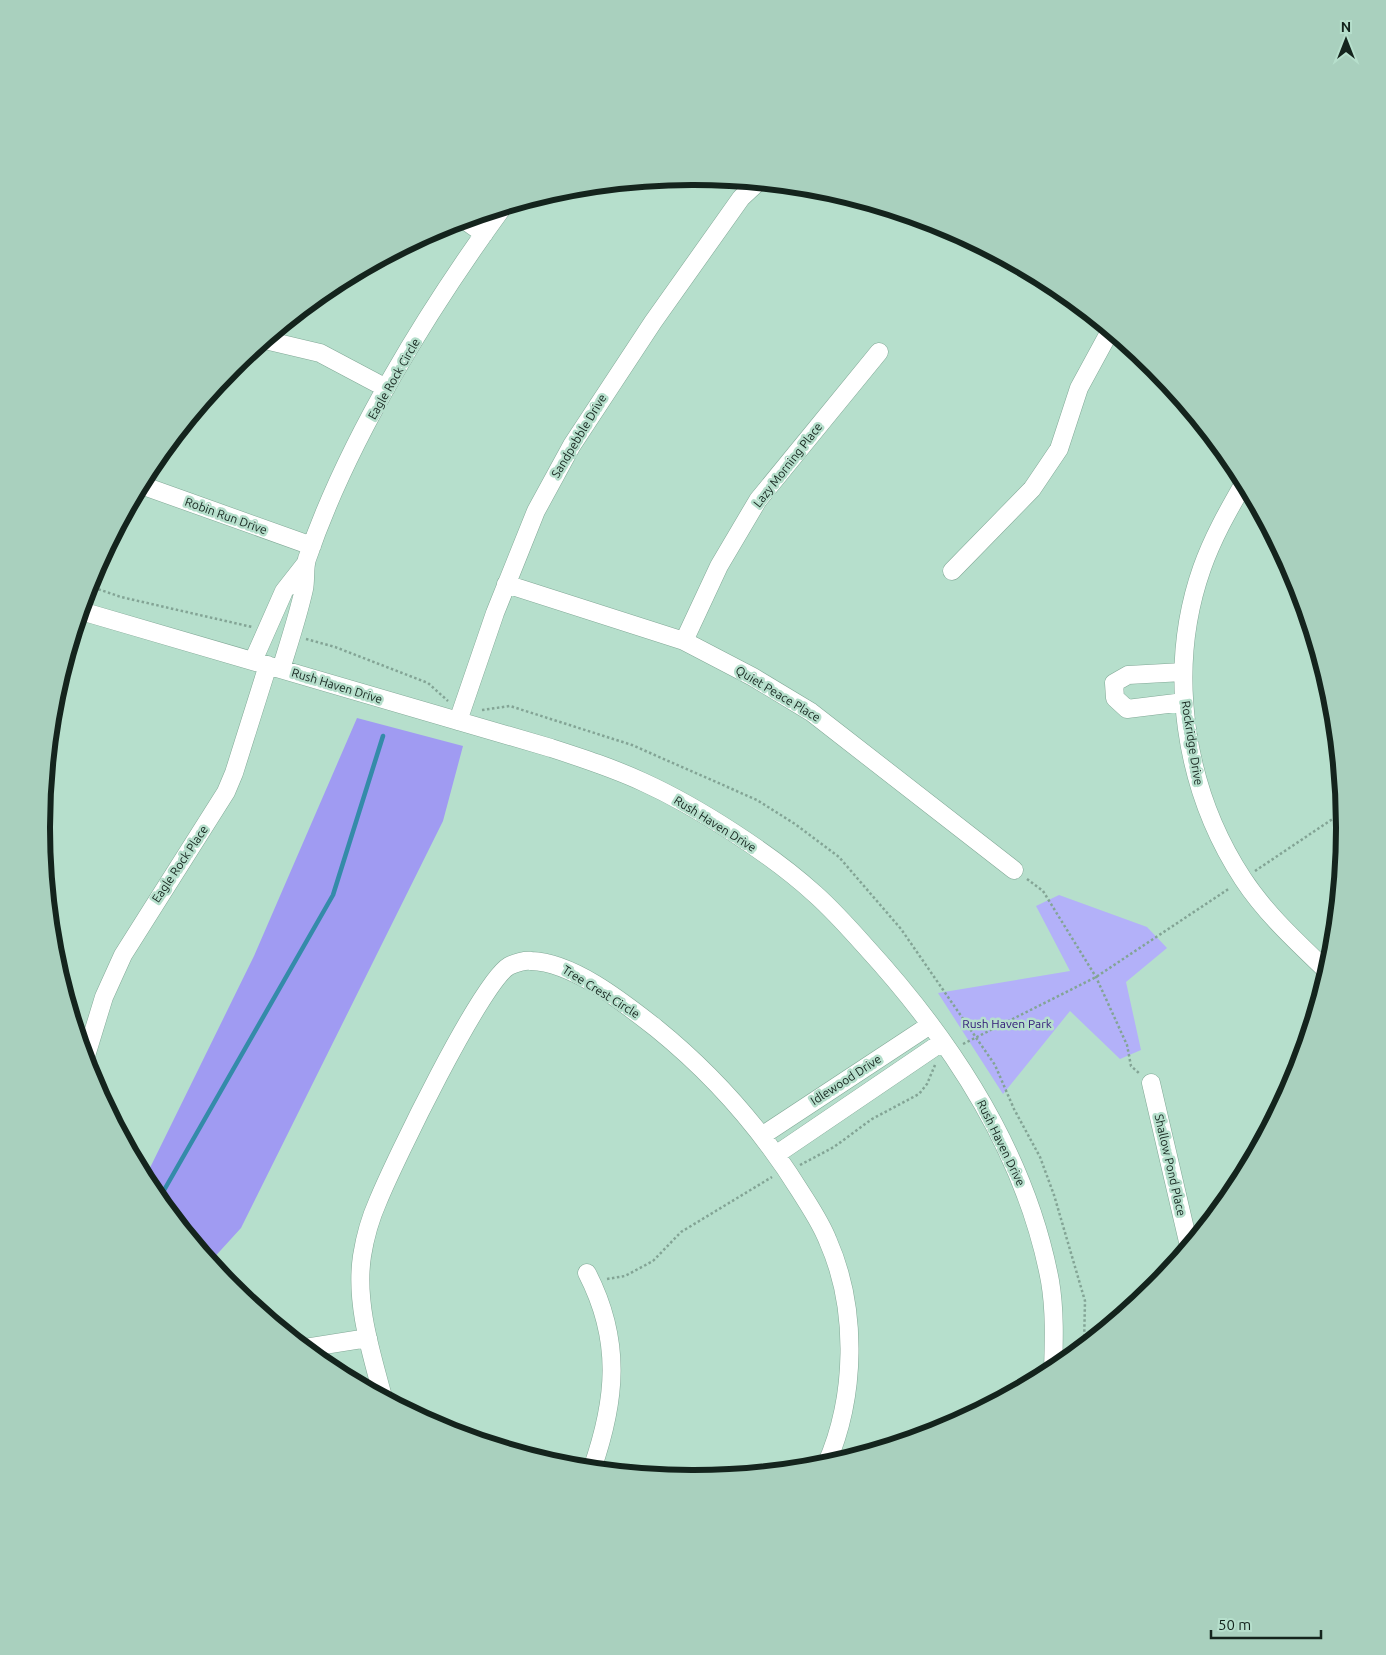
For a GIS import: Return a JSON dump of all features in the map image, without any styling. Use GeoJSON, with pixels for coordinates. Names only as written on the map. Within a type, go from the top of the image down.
{"type":"FeatureCollection","features":[{"type":"Feature","properties":{"kind":"street","name":"Sandpebble Drive"},"geometry":{"type":"LineString","coordinates":[[461,714],[506,584],[536,512],[572,445],[653,322],[741,198],[752,188]]}},
{"type":"Feature","properties":{"kind":"street","name":"Eagle Rock Circle"},"geometry":{"type":"LineString","coordinates":[[267,665],[267,630],[284,591],[309,554],[334,492],[386,388],[497,216]]}},
{"type":"Feature","properties":{"kind":"street"},"geometry":{"type":"LineString","coordinates":[[471,224],[484,234]]}},
{"type":"Feature","properties":{"kind":"street"},"geometry":{"type":"LineString","coordinates":[[952,571],[1032,489],[1058,449],[1079,388],[1107,336]]}},
{"type":"Feature","properties":{"kind":"street"},"geometry":{"type":"LineString","coordinates":[[272,342],[320,353],[386,388]]}},
{"type":"Feature","properties":{"kind":"street","name":"Lazy Morning Place"},"geometry":{"type":"LineString","coordinates":[[684,641],[719,566],[758,500],[879,352]]}},
{"type":"Feature","properties":{"kind":"street","name":"Robin Run Drive"},"geometry":{"type":"LineString","coordinates":[[147,488],[309,554]]}},
{"type":"Feature","properties":{"kind":"street","name":"Rockridge Drive"},"geometry":{"type":"LineString","coordinates":[[1240,490],[1218,527],[1202,568],[1190,615],[1183,672],[1184,702],[1191,752],[1199,792],[1218,835],[1243,880],[1274,919],[1321,965]]}},
{"type":"Feature","properties":{"kind":"street","name":"Eagle Rock Circle"},"geometry":{"type":"LineString","coordinates":[[267,665],[291,636],[304,588],[309,554]]}},
{"type":"Feature","properties":{"kind":"street","name":"Quiet Peace Place"},"geometry":{"type":"LineString","coordinates":[[506,584],[684,641],[753,677],[811,712],[1014,870]]}},
{"type":"Feature","properties":{"kind":"street","name":"Rush Haven Drive"},"geometry":{"type":"LineString","coordinates":[[87,613],[267,665],[461,714],[602,765],[645,782],[722,827],[774,862],[815,894],[901,985],[984,1104],[1023,1188],[1037,1227],[1050,1284],[1053,1360]]}},
{"type":"Feature","properties":{"kind":"street","name":"Eagle Rock Place"},"geometry":{"type":"LineString","coordinates":[[89,1048],[104,997],[123,955],[226,792],[234,773],[267,665]]}},
{"type":"Feature","properties":{"kind":"street"},"geometry":{"type":"LineString","coordinates":[[1183,672],[1128,675],[1114,683],[1115,698],[1127,708],[1184,702]]}},
{"type":"Feature","properties":{"kind":"street","name":"Tree Crest Circle"},"geometry":{"type":"LineString","coordinates":[[381,1389],[368,1338],[360,1282],[364,1240],[372,1214],[399,1155],[468,1023],[489,987],[508,966],[528,960],[554,964],[607,993],[680,1048],[725,1090],[777,1154],[828,1241],[844,1296],[849,1352],[847,1393],[835,1445],[830,1455]]}},
{"type":"Feature","properties":{"kind":"street","name":"Idlewood Drive"},"geometry":{"type":"LineString","coordinates":[[763,1135],[930,1024]]}},
{"type":"Feature","properties":{"kind":"street","name":"Idlewood Drive"},"geometry":{"type":"LineString","coordinates":[[777,1154],[945,1047]]}},
{"type":"Feature","properties":{"kind":"street","name":"Shallow Pond Place"},"geometry":{"type":"LineString","coordinates":[[1151,1083],[1187,1238]]}},
{"type":"Feature","properties":{"kind":"street"},"geometry":{"type":"LineString","coordinates":[[587,1273],[606,1324],[612,1347],[613,1377],[607,1422],[594,1462]]}},
{"type":"Feature","properties":{"kind":"street"},"geometry":{"type":"LineString","coordinates":[[314,1347],[368,1338]]}},
{"type":"Feature","properties":{"kind":"path"},"geometry":{"type":"LineString","coordinates":[[96,589],[121,597],[267,630]]}},
{"type":"Feature","properties":{"kind":"path"},"geometry":{"type":"LineString","coordinates":[[291,636],[336,647],[428,683],[461,714],[510,706],[632,745],[757,800],[795,824],[838,856],[869,889],[928,965],[995,1065],[1014,1108],[1040,1157],[1054,1195],[1085,1301],[1084,1338]]}},
{"type":"Feature","properties":{"kind":"path"},"geometry":{"type":"LineString","coordinates":[[945,1047],[976,1038],[1096,977],[1336,817]]}},
{"type":"Feature","properties":{"kind":"path"},"geometry":{"type":"LineString","coordinates":[[1014,870],[1043,891],[1096,977],[1127,1045],[1131,1066],[1151,1083]]}},
{"type":"Feature","properties":{"kind":"green space","name":"Rush Haven Park"},"geometry":{"type":"Polygon","coordinates":[[[1059,895],[1147,927],[1167,948],[1126,982],[1141,1050],[1120,1059],[1070,1011],[1003,1094],[938,993],[1070,971],[1036,906],[1059,895]]]}},
{"type":"Feature","properties":{"kind":"shaded area"},"geometry":{"type":"Polygon","coordinates":[[[357,718],[463,746],[443,821],[241,1228],[215,1257],[183,1219],[149,1170],[254,956],[357,718]]]}},
{"type":"Feature","properties":{"kind":"waterway"},"geometry":{"type":"LineString","coordinates":[[163,1192],[333,895],[383,736]]}}]}
